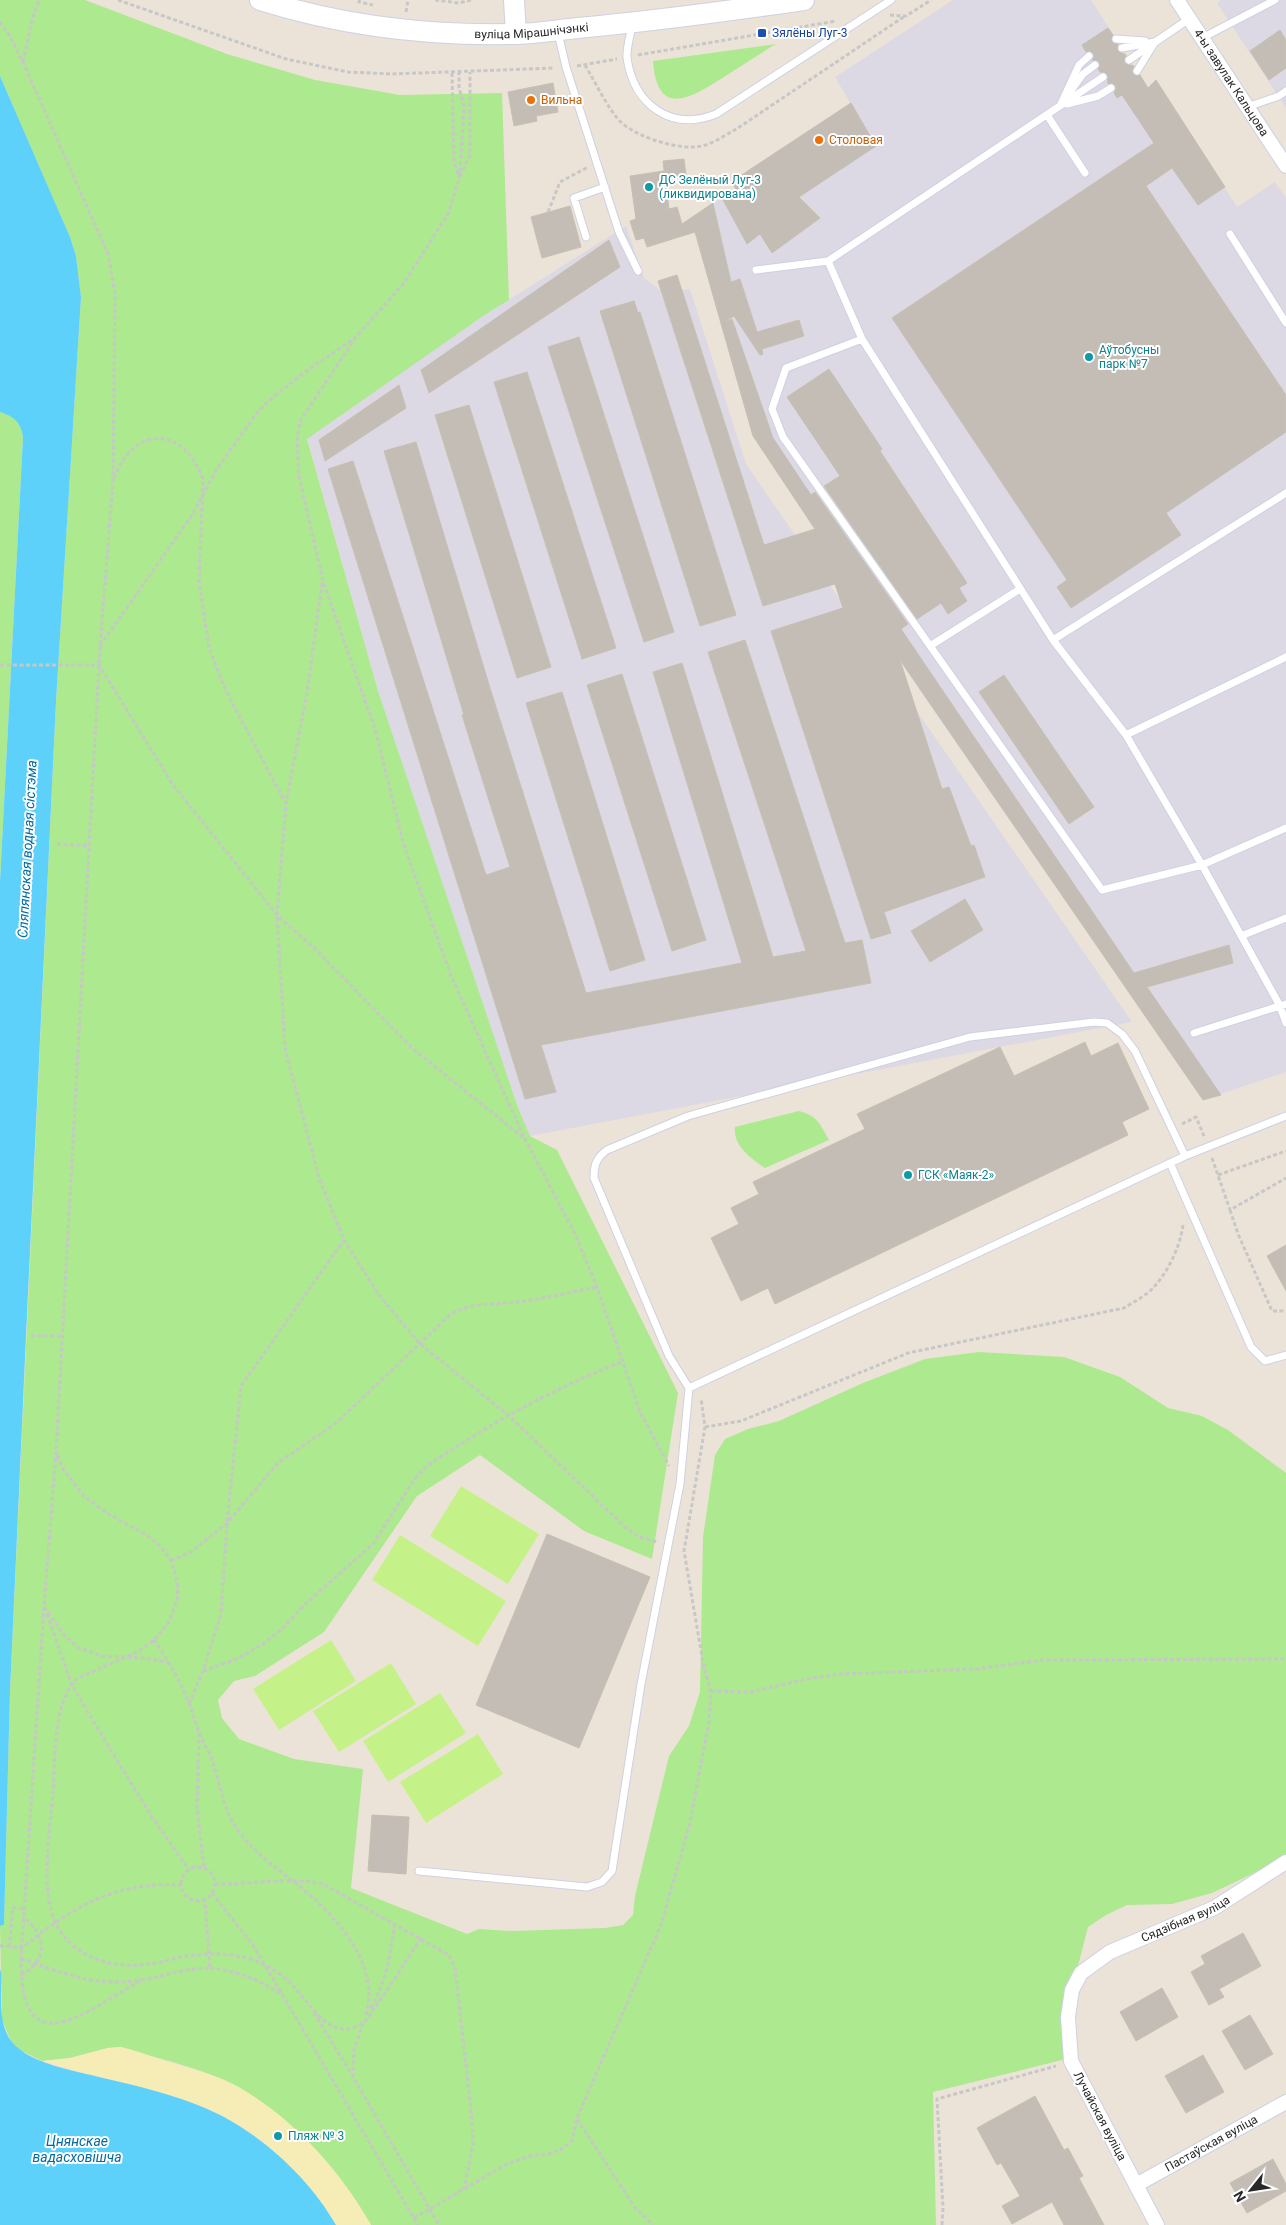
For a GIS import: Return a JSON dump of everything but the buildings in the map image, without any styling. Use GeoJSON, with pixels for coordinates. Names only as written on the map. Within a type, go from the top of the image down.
{"type":"FeatureCollection","features":[{"type":"Feature","properties":{"kind":"main road","name":"вуліца Мірашнічэнкі"},"geometry":{"type":"LineString","coordinates":[[260,0],[327,18],[400,30],[458,34],[516,34],[632,23],[804,0]]}},
{"type":"Feature","properties":{"kind":"main road"},"geometry":{"type":"LineString","coordinates":[[514,0],[516,34]]}},
{"type":"Feature","properties":{"kind":"street","name":"4-ы завулак Кальцова"},"geometry":{"type":"LineString","coordinates":[[1179,1],[1286,166]]}},
{"type":"Feature","properties":{"kind":"street","name":"Сядзібная вуліца"},"geometry":{"type":"LineString","coordinates":[[1081,1973],[1110,1952],[1174,1927],[1214,1908],[1286,1862]]}},
{"type":"Feature","properties":{"kind":"street","name":"Лучайская вуліца"},"geometry":{"type":"LineString","coordinates":[[1081,1973],[1072,1990],[1068,2016],[1072,2062],[1157,2225]]}},
{"type":"Feature","properties":{"kind":"street","name":"Пастаўская вуліца"},"geometry":{"type":"LineString","coordinates":[[1136,2185],[1286,2102]]}},
{"type":"Feature","properties":{"kind":"lane"},"geometry":{"type":"LineString","coordinates":[[632,23],[627,57],[635,82],[643,96],[654,109],[666,117],[690,121],[704,119],[716,114],[891,0]]}},
{"type":"Feature","properties":{"kind":"lane"},"geometry":{"type":"LineString","coordinates":[[1202,38],[1275,0]]}},
{"type":"Feature","properties":{"kind":"lane"},"geometry":{"type":"LineString","coordinates":[[1129,60],[1189,18]]}},
{"type":"Feature","properties":{"kind":"lane"},"geometry":{"type":"LineString","coordinates":[[557,30],[566,67],[619,232],[638,270]]}},
{"type":"Feature","properties":{"kind":"lane"},"geometry":{"type":"LineString","coordinates":[[1116,39],[1155,42]]}},
{"type":"Feature","properties":{"kind":"lane"},"geometry":{"type":"LineString","coordinates":[[1122,48],[1155,42]]}},
{"type":"Feature","properties":{"kind":"lane"},"geometry":{"type":"LineString","coordinates":[[1137,71],[1155,42]]}},
{"type":"Feature","properties":{"kind":"lane"},"geometry":{"type":"LineString","coordinates":[[1060,106],[1078,65],[1089,56]]}},
{"type":"Feature","properties":{"kind":"lane"},"geometry":{"type":"LineString","coordinates":[[1060,106],[1082,74],[1095,65]]}},
{"type":"Feature","properties":{"kind":"lane"},"geometry":{"type":"LineString","coordinates":[[756,270],[828,261],[1104,77]]}},
{"type":"Feature","properties":{"kind":"lane"},"geometry":{"type":"LineString","coordinates":[[1060,106],[1098,96],[1111,88]]}},
{"type":"Feature","properties":{"kind":"lane"},"geometry":{"type":"LineString","coordinates":[[1247,107],[1279,96],[1286,90]]}},
{"type":"Feature","properties":{"kind":"lane"},"geometry":{"type":"LineString","coordinates":[[1046,115],[1086,173]]}},
{"type":"Feature","properties":{"kind":"lane"},"geometry":{"type":"LineString","coordinates":[[586,237],[574,198],[605,187]]}},
{"type":"Feature","properties":{"kind":"lane"},"geometry":{"type":"LineString","coordinates":[[1230,234],[1286,323]]}},
{"type":"Feature","properties":{"kind":"lane"},"geometry":{"type":"LineString","coordinates":[[828,261],[862,339],[1053,640],[1126,735],[1241,936],[1283,1005],[1286,1024]]}},
{"type":"Feature","properties":{"kind":"lane"},"geometry":{"type":"LineString","coordinates":[[862,339],[786,368],[772,409],[783,437],[1102,890],[1202,865],[1286,828]]}},
{"type":"Feature","properties":{"kind":"lane"},"geometry":{"type":"LineString","coordinates":[[1053,640],[1286,493]]}},
{"type":"Feature","properties":{"kind":"lane"},"geometry":{"type":"LineString","coordinates":[[930,646],[1020,589]]}},
{"type":"Feature","properties":{"kind":"lane"},"geometry":{"type":"LineString","coordinates":[[1126,735],[1286,657]]}},
{"type":"Feature","properties":{"kind":"lane"},"geometry":{"type":"LineString","coordinates":[[1241,936],[1286,918]]}},
{"type":"Feature","properties":{"kind":"lane"},"geometry":{"type":"LineString","coordinates":[[1194,1033],[1283,1005]]}},
{"type":"Feature","properties":{"kind":"lane"},"geometry":{"type":"LineString","coordinates":[[419,1871],[587,1887],[602,1882],[612,1871],[641,1684],[680,1484],[689,1388],[669,1356],[594,1178],[594,1166],[599,1156],[607,1150],[688,1116],[970,1037],[1094,1022],[1107,1023],[1122,1034],[1135,1051],[1185,1156]]}},
{"type":"Feature","properties":{"kind":"lane"},"geometry":{"type":"LineString","coordinates":[[689,1388],[1185,1156],[1286,1116]]}},
{"type":"Feature","properties":{"kind":"lane"},"geometry":{"type":"LineString","coordinates":[[1170,1163],[1250,1347],[1265,1361],[1286,1355]]}},
{"type":"Feature","properties":{"kind":"path"},"geometry":{"type":"LineString","coordinates":[[23,62],[32,20],[39,0]]}},
{"type":"Feature","properties":{"kind":"path"},"geometry":{"type":"LineString","coordinates":[[360,0],[360,2],[378,6]]}},
{"type":"Feature","properties":{"kind":"path"},"geometry":{"type":"LineString","coordinates":[[401,10],[406,12],[408,0]]}},
{"type":"Feature","properties":{"kind":"path"},"geometry":{"type":"LineString","coordinates":[[435,0],[459,3],[471,0]]}},
{"type":"Feature","properties":{"kind":"path"},"geometry":{"type":"LineString","coordinates":[[0,22],[23,62],[108,254],[115,292],[113,481],[100,647],[56,1453],[44,1606],[21,1975],[25,2002],[33,2017],[42,2022],[52,2023],[67,2021],[86,2013],[142,1980]]}},
{"type":"Feature","properties":{"kind":"path"},"geometry":{"type":"LineString","coordinates":[[470,72],[470,155],[459,179],[448,214],[404,283],[356,337],[300,421],[297,440],[299,476],[323,581],[375,729],[404,846],[448,969],[525,1139],[575,1234],[597,1287],[640,1412],[661,1453],[680,1484]]}},
{"type":"Feature","properties":{"kind":"path"},"geometry":{"type":"LineString","coordinates":[[452,73],[454,160],[459,179]]}},
{"type":"Feature","properties":{"kind":"path"},"geometry":{"type":"LineString","coordinates":[[459,73],[464,106],[459,179]]}},
{"type":"Feature","properties":{"kind":"path"},"geometry":{"type":"LineString","coordinates":[[548,212],[560,182],[597,162]]}},
{"type":"Feature","properties":{"kind":"path"},"geometry":{"type":"LineString","coordinates":[[100,647],[192,515],[202,495],[240,434],[267,402],[356,337]]}},
{"type":"Feature","properties":{"kind":"path"},"geometry":{"type":"LineString","coordinates":[[113,481],[124,457],[134,447],[145,441],[164,438],[182,446],[190,453],[198,467],[203,479],[199,581],[209,648],[226,691],[286,803]]}},
{"type":"Feature","properties":{"kind":"path"},"geometry":{"type":"LineString","coordinates":[[323,581],[307,694],[286,803],[277,915],[285,1048],[319,1178],[344,1240],[379,1294],[420,1342],[508,1415],[625,1527],[639,1536],[669,1543],[684,1551]]}},
{"type":"Feature","properties":{"kind":"path"},"geometry":{"type":"LineString","coordinates":[[0,664],[99,665]]}},
{"type":"Feature","properties":{"kind":"path"},"geometry":{"type":"LineString","coordinates":[[99,665],[173,785],[277,915],[315,949],[412,1048],[525,1139]]}},
{"type":"Feature","properties":{"kind":"path"},"geometry":{"type":"LineString","coordinates":[[58,844],[89,846]]}},
{"type":"Feature","properties":{"kind":"path"},"geometry":{"type":"LineString","coordinates":[[1173,1128],[1196,1117],[1238,1234],[1272,1311],[1286,1310]]}},
{"type":"Feature","properties":{"kind":"path"},"geometry":{"type":"LineString","coordinates":[[1218,1175],[1286,1151]]}},
{"type":"Feature","properties":{"kind":"path"},"geometry":{"type":"LineString","coordinates":[[1230,1210],[1286,1178]]}},
{"type":"Feature","properties":{"kind":"path"},"geometry":{"type":"LineString","coordinates":[[705,1428],[741,1421],[908,1353],[1124,1308],[1153,1289],[1170,1264],[1182,1233],[1186,1199]]}},
{"type":"Feature","properties":{"kind":"path"},"geometry":{"type":"LineString","coordinates":[[189,1704],[203,1672],[221,1614],[227,1523],[241,1386],[344,1240]]}},
{"type":"Feature","properties":{"kind":"path"},"geometry":{"type":"LineString","coordinates":[[171,1561],[190,1552],[227,1523],[278,1463],[336,1423],[451,1314],[473,1305],[515,1302],[597,1287]]}},
{"type":"Feature","properties":{"kind":"path"},"geometry":{"type":"LineString","coordinates":[[31,1336],[63,1336]]}},
{"type":"Feature","properties":{"kind":"path"},"geometry":{"type":"LineString","coordinates":[[203,1672],[237,1659],[263,1644],[282,1629],[304,1605],[373,1544],[416,1477],[426,1466],[508,1415],[557,1390],[624,1361]]}},
{"type":"Feature","properties":{"kind":"path"},"geometry":{"type":"LineString","coordinates":[[414,2218],[507,2164],[530,2156],[548,2154],[562,2149],[572,2140],[577,2118],[661,1925],[689,1827],[709,1722],[711,1691],[704,1668],[684,1551],[705,1428],[699,1383]]}},
{"type":"Feature","properties":{"kind":"path"},"geometry":{"type":"LineString","coordinates":[[56,1453],[64,1470],[84,1496],[107,1513],[148,1536],[162,1548],[171,1561],[178,1588],[177,1600],[169,1622],[154,1640],[139,1651],[78,1678],[71,1683],[66,1692],[58,1721],[48,1883],[50,1908],[70,1942],[78,1950],[110,1965],[153,1964],[190,1955],[208,1953],[247,1958],[264,1964],[295,1987],[324,2022],[336,2027],[351,2027],[364,2022],[421,1938]]}},
{"type":"Feature","properties":{"kind":"path"},"geometry":{"type":"LineString","coordinates":[[44,1606],[63,1634],[79,1648],[102,1656],[152,1659],[170,1664]]}},
{"type":"Feature","properties":{"kind":"path"},"geometry":{"type":"LineString","coordinates":[[44,1606],[71,1683],[147,1810],[189,1870]]}},
{"type":"Feature","properties":{"kind":"path"},"geometry":{"type":"LineString","coordinates":[[154,1640],[170,1664],[189,1704],[213,1762],[222,1798],[239,1832],[252,1847],[312,1896],[346,1934],[358,1952],[369,1991],[370,2003],[354,2050],[353,2077]]}},
{"type":"Feature","properties":{"kind":"path"},"geometry":{"type":"LineString","coordinates":[[711,1691],[751,1692],[838,1674],[976,1669],[1042,1660],[1286,1659]]}},
{"type":"Feature","properties":{"kind":"path"},"geometry":{"type":"LineString","coordinates":[[199,1732],[197,1808],[204,1868]]}},
{"type":"Feature","properties":{"kind":"path"},"geometry":{"type":"LineString","coordinates":[[204,1868],[210,1873],[215,1884],[212,1893],[205,1900],[189,1898],[182,1885],[184,1875],[189,1870],[204,1868]]}},
{"type":"Feature","properties":{"kind":"path"},"geometry":{"type":"LineString","coordinates":[[215,1884],[235,1885],[307,1880],[323,1884],[449,1955],[455,1967],[472,2119],[473,2145],[464,2189]]}},
{"type":"Feature","properties":{"kind":"path"},"geometry":{"type":"LineString","coordinates":[[0,1946],[22,1948],[56,1921],[114,1892],[136,1886],[158,1884],[182,1885]]}},
{"type":"Feature","properties":{"kind":"path"},"geometry":{"type":"LineString","coordinates":[[212,1893],[254,1945],[418,2225]]}},
{"type":"Feature","properties":{"kind":"path"},"geometry":{"type":"LineString","coordinates":[[205,1900],[210,1968]]}},
{"type":"Feature","properties":{"kind":"path"},"geometry":{"type":"LineString","coordinates":[[9,1947],[13,1908],[25,1909]]}},
{"type":"Feature","properties":{"kind":"path"},"geometry":{"type":"LineString","coordinates":[[21,1975],[37,1964],[41,1954],[39,1934],[24,1917]]}},
{"type":"Feature","properties":{"kind":"path"},"geometry":{"type":"LineString","coordinates":[[364,2022],[380,1994],[387,1972],[395,1924]]}},
{"type":"Feature","properties":{"kind":"path"},"geometry":{"type":"LineString","coordinates":[[21,1958],[81,1979],[112,1982],[142,1980],[175,1971],[210,1968],[242,1974],[265,1984],[284,1996]]}},
{"type":"Feature","properties":{"kind":"path"},"geometry":{"type":"LineString","coordinates":[[310,2006],[439,2225]]}},
{"type":"Feature","properties":{"kind":"path"},"geometry":{"type":"LineString","coordinates":[[942,2225],[943,2208],[937,2099],[1072,2062]]}},
{"type":"Feature","properties":{"kind":"path"},"geometry":{"type":"LineString","coordinates":[[577,2118],[635,2208],[653,2225]]}},
{"type":"Feature","properties":{"kind":"shaded area"},"geometry":{"type":"Polygon","coordinates":[[[953,0],[1091,0],[1148,88],[1156,80],[1237,207],[1275,182],[1286,198],[1286,1072],[1203,1100],[923,695],[753,436],[697,238],[699,213],[735,189],[731,182],[850,103],[835,77],[953,0]]]}},
{"type":"Feature","properties":{"kind":"shaded area"},"geometry":{"type":"Polygon","coordinates":[[[1221,0],[1286,0],[1286,108],[1217,3],[1221,0]]]}},
{"type":"Feature","properties":{"kind":"shaded area"},"geometry":{"type":"Polygon","coordinates":[[[626,226],[644,278],[661,291],[690,289],[746,464],[1132,1022],[530,1136],[517,1105],[378,691],[307,438],[486,314],[626,226]]]}},
{"type":"Feature","properties":{"kind":"green space"},"geometry":{"type":"Polygon","coordinates":[[[0,0],[85,0],[227,54],[315,80],[400,95],[502,93],[509,300],[486,314],[307,439],[378,691],[517,1105],[530,1136],[557,1150],[678,1393],[652,1559],[584,1531],[480,1455],[417,1496],[324,1632],[255,1676],[234,1681],[218,1700],[222,1718],[239,1739],[294,1759],[363,1769],[351,1888],[467,1934],[479,1929],[512,1931],[605,1928],[623,1925],[633,1915],[635,1896],[669,1756],[689,1726],[700,1692],[703,1537],[715,1455],[725,1439],[748,1429],[779,1421],[863,1383],[925,1359],[979,1352],[1064,1357],[1120,1377],[1168,1408],[1202,1416],[1228,1430],[1286,1473],[1286,1858],[1212,1893],[1172,1904],[1127,1905],[1106,1915],[1088,1927],[1072,1989],[1070,2058],[933,2092],[936,2225],[371,2225],[345,2185],[313,2147],[277,2114],[237,2087],[196,2069],[121,2047],[108,2048],[70,2058],[42,2061],[18,2049],[11,2041],[2,2020],[0,1926],[4,1925],[10,1691],[56,701],[81,297],[76,256],[70,237],[0,76],[0,0]]]}},
{"type":"Feature","properties":{"kind":"green space"},"geometry":{"type":"Polygon","coordinates":[[[776,44],[700,92],[678,99],[669,97],[661,91],[656,79],[653,61],[776,44]]]}},
{"type":"Feature","properties":{"kind":"green space"},"geometry":{"type":"Polygon","coordinates":[[[0,412],[16,420],[21,427],[23,437],[0,882],[0,412]]]}},
{"type":"Feature","properties":{"kind":"green space"},"geometry":{"type":"Polygon","coordinates":[[[799,1111],[814,1118],[821,1125],[829,1140],[765,1168],[740,1146],[735,1134],[735,1127],[799,1111]]]}},
{"type":"Feature","properties":{"kind":"green space"},"geometry":{"type":"Polygon","coordinates":[[[461,1486],[539,1534],[508,1584],[430,1536],[461,1486]]]}},
{"type":"Feature","properties":{"kind":"green space"},"geometry":{"type":"Polygon","coordinates":[[[400,1535],[506,1601],[478,1646],[372,1580],[400,1535]]]}},
{"type":"Feature","properties":{"kind":"green space"},"geometry":{"type":"Polygon","coordinates":[[[331,1640],[356,1681],[279,1730],[253,1689],[331,1640]]]}},
{"type":"Feature","properties":{"kind":"green space"},"geometry":{"type":"Polygon","coordinates":[[[391,1663],[416,1704],[339,1752],[313,1711],[391,1663]]]}},
{"type":"Feature","properties":{"kind":"green space"},"geometry":{"type":"Polygon","coordinates":[[[440,1693],[466,1733],[388,1782],[363,1741],[440,1693]]]}},
{"type":"Feature","properties":{"kind":"green space"},"geometry":{"type":"Polygon","coordinates":[[[478,1734],[503,1774],[426,1823],[400,1782],[478,1734]]]}},
{"type":"Feature","properties":{"kind":"sand","name":"Пляж № 3"},"geometry":{"type":"Polygon","coordinates":[[[121,2047],[222,2079],[258,2099],[296,2130],[330,2165],[371,2225],[336,2225],[311,2189],[296,2172],[261,2141],[223,2116],[163,2093],[42,2061],[70,2058],[108,2048],[121,2047]]]}},
{"type":"Feature","properties":{"kind":"water","name":"Сляпянская водная сістэма"},"geometry":{"type":"Polygon","coordinates":[[[0,76],[70,237],[76,256],[81,297],[56,701],[10,1691],[4,1925],[0,1926],[0,882],[23,437],[21,428],[16,421],[0,412],[0,76]]]}},
{"type":"Feature","properties":{"kind":"water","name":"Цнянскае вадасховішча"},"geometry":{"type":"Polygon","coordinates":[[[0,1969],[3,2023],[8,2036],[20,2050],[54,2066],[167,2094],[224,2117],[280,2156],[311,2189],[336,2225],[0,2225],[0,1969]]]}},
{"type":"Feature","properties":{"kind":"place","name":"Зялёны Луг-3"},"geometry":{"type":"Point","coordinates":[762,33]}},
{"type":"Feature","properties":{"kind":"place","name":"Вильна"},"geometry":{"type":"Point","coordinates":[531,100]}},
{"type":"Feature","properties":{"kind":"place","name":"Столовая"},"geometry":{"type":"Point","coordinates":[819,140]}},
{"type":"Feature","properties":{"kind":"place","name":"ДС Зелёный Луг-3 (ликвидирована)"},"geometry":{"type":"Point","coordinates":[649,187]}},
{"type":"Feature","properties":{"kind":"place","name":"Аўтобусны парк №7"},"geometry":{"type":"Point","coordinates":[1089,357]}},
{"type":"Feature","properties":{"kind":"place","name":"ГСК «Маяк-2»"},"geometry":{"type":"Point","coordinates":[908,1175]}},
{"type":"Feature","properties":{"kind":"place","name":"Пляж № 3"},"geometry":{"type":"Point","coordinates":[278,2136]}}]}
